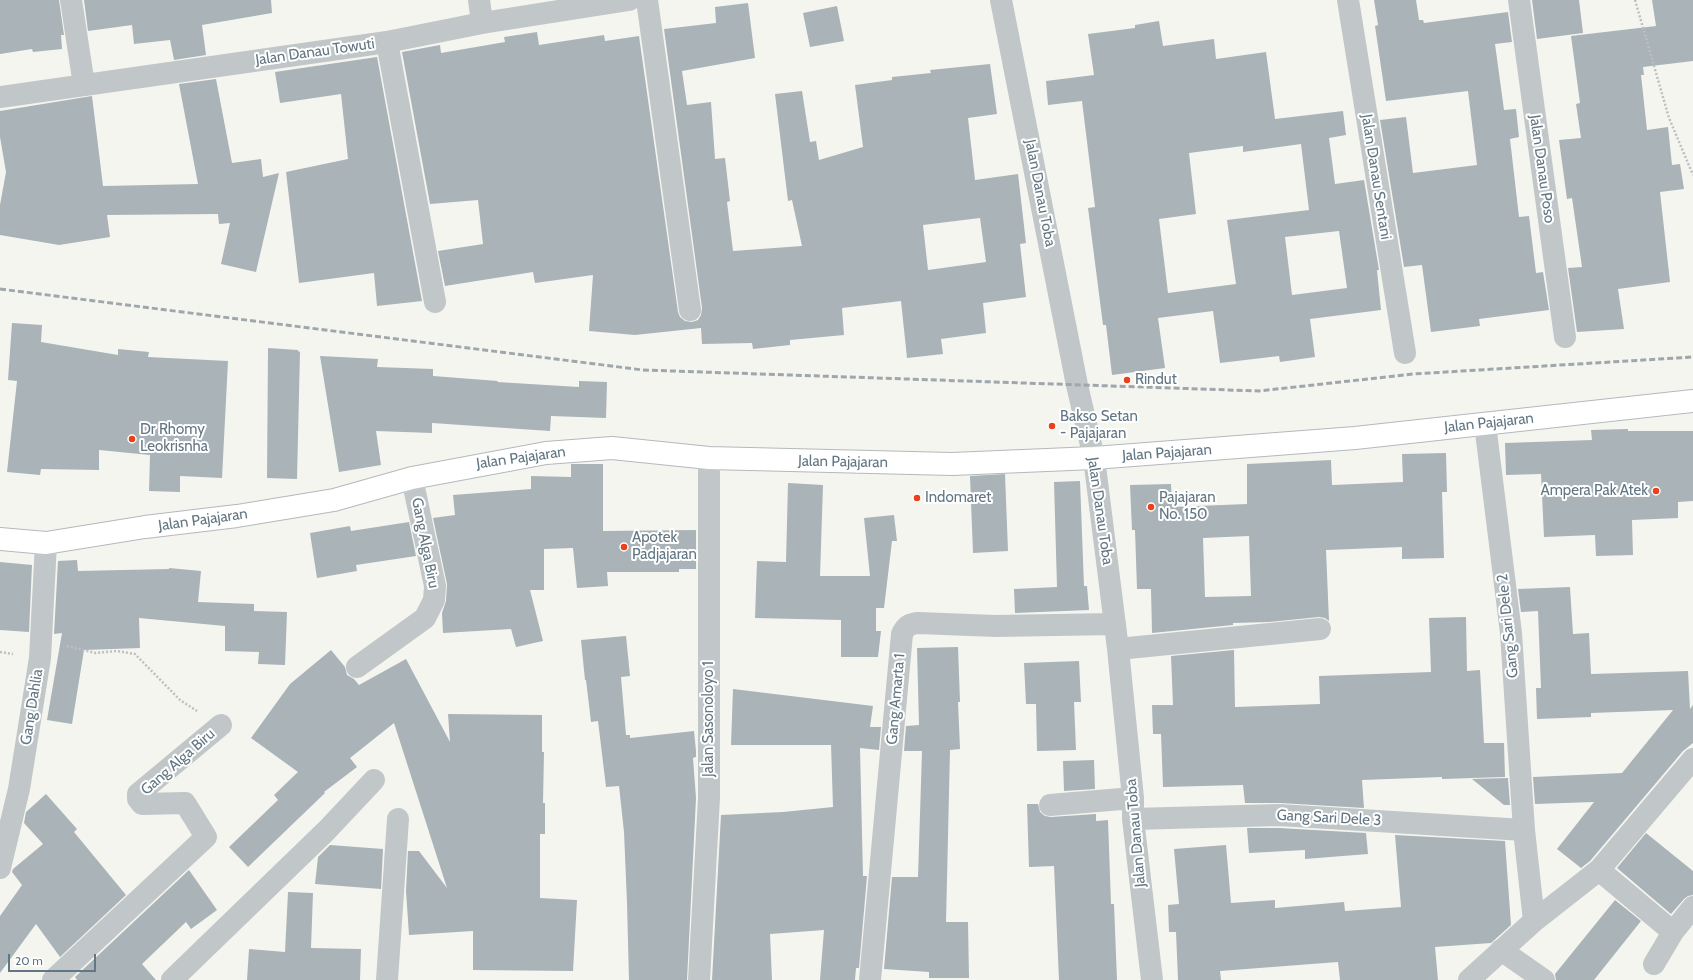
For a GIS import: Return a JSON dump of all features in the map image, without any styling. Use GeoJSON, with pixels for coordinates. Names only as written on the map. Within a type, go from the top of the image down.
{"type":"FeatureCollection","features":[{"type":"Feature","properties":{"kind":"main road","name":"Jalan Pajajaran"},"geometry":{"type":"LineString","coordinates":[[0,540],[46,543],[145,527],[237,516],[334,500],[412,478],[546,453],[612,448],[709,458],[952,464],[1094,458],[1355,438],[1693,401]]}},
{"type":"Feature","properties":{"kind":"street"},"geometry":{"type":"LineString","coordinates":[[72,0],[84,85]]}},
{"type":"Feature","properties":{"kind":"street"},"geometry":{"type":"LineString","coordinates":[[479,0],[482,23]]}},
{"type":"Feature","properties":{"kind":"street","name":"Jalan Danau Towuti"},"geometry":{"type":"LineString","coordinates":[[0,97],[387,42],[482,23],[629,0]]}},
{"type":"Feature","properties":{"kind":"street"},"geometry":{"type":"LineString","coordinates":[[647,0],[690,310]]}},
{"type":"Feature","properties":{"kind":"street","name":"Jalan Danau Toba"},"geometry":{"type":"LineString","coordinates":[[1002,0],[1077,386],[1094,458],[1118,649],[1133,809],[1152,980]]}},
{"type":"Feature","properties":{"kind":"street","name":"Jalan Danau Sentani"},"geometry":{"type":"LineString","coordinates":[[1348,0],[1405,353]]}},
{"type":"Feature","properties":{"kind":"street","name":"Jalan Danau Poso"},"geometry":{"type":"LineString","coordinates":[[1519,0],[1565,338]]}},
{"type":"Feature","properties":{"kind":"street"},"geometry":{"type":"LineString","coordinates":[[387,42],[435,302]]}},
{"type":"Feature","properties":{"kind":"street","name":"Gang Sari Dele 2"},"geometry":{"type":"LineString","coordinates":[[1485,424],[1511,633],[1524,830],[1534,921]]}},
{"type":"Feature","properties":{"kind":"street","name":"Jalan Sasonoloyo 1"},"geometry":{"type":"LineString","coordinates":[[699,980],[709,798],[709,458]]}},
{"type":"Feature","properties":{"kind":"street","name":"Gang Alga Biru"},"geometry":{"type":"LineString","coordinates":[[357,667],[425,618],[434,600],[435,586],[412,478]]}},
{"type":"Feature","properties":{"kind":"street","name":"Gang Dahlia"},"geometry":{"type":"LineString","coordinates":[[2,856],[24,755],[40,658],[46,543]]}},
{"type":"Feature","properties":{"kind":"street","name":"Gang Amarta 1"},"geometry":{"type":"LineString","coordinates":[[870,980],[902,634],[905,628],[908,625],[918,623],[996,626],[1115,624]]}},
{"type":"Feature","properties":{"kind":"street"},"geometry":{"type":"LineString","coordinates":[[1118,649],[1320,629]]}},
{"type":"Feature","properties":{"kind":"street","name":"Gang Alga Biru"},"geometry":{"type":"LineString","coordinates":[[53,980],[206,837],[185,803],[142,804],[138,799],[138,794],[221,725]]}},
{"type":"Feature","properties":{"kind":"street"},"geometry":{"type":"LineString","coordinates":[[1469,980],[1534,921],[1599,870],[1693,759]]}},
{"type":"Feature","properties":{"kind":"street"},"geometry":{"type":"LineString","coordinates":[[172,980],[327,830],[374,780]]}},
{"type":"Feature","properties":{"kind":"street","name":"Gang Sari Dele 3"},"geometry":{"type":"LineString","coordinates":[[1050,805],[1279,815],[1524,830]]}},
{"type":"Feature","properties":{"kind":"street"},"geometry":{"type":"LineString","coordinates":[[387,980],[398,820]]}},
{"type":"Feature","properties":{"kind":"street"},"geometry":{"type":"LineString","coordinates":[[1599,870],[1673,932]]}},
{"type":"Feature","properties":{"kind":"street"},"geometry":{"type":"LineString","coordinates":[[1654,964],[1673,932],[1693,907]]}},
{"type":"Feature","properties":{"kind":"street"},"geometry":{"type":"LineString","coordinates":[[1501,950],[1544,980]]}},
{"type":"Feature","properties":{"kind":"path"},"geometry":{"type":"LineString","coordinates":[[1635,0],[1669,118],[1693,175]]}},
{"type":"Feature","properties":{"kind":"path"},"geometry":{"type":"LineString","coordinates":[[40,639],[95,653],[117,651],[135,654],[180,700],[221,725]]}},
{"type":"Feature","properties":{"kind":"building"},"geometry":{"type":"Polygon","coordinates":[[[0,0],[59,0],[64,35],[61,35],[62,49],[33,52],[32,49],[0,54],[0,0]]]}},
{"type":"Feature","properties":{"kind":"building"},"geometry":{"type":"Polygon","coordinates":[[[84,0],[271,0],[272,13],[202,25],[206,55],[174,60],[170,40],[134,44],[132,25],[88,31],[84,0]]]}},
{"type":"Feature","properties":{"kind":"building"},"geometry":{"type":"Polygon","coordinates":[[[1374,0],[1416,0],[1419,20],[1423,20],[1424,23],[1508,12],[1512,42],[1495,44],[1504,110],[1516,109],[1519,137],[1510,139],[1519,217],[1529,216],[1536,273],[1543,272],[1549,310],[1479,319],[1480,326],[1431,332],[1422,265],[1404,267],[1380,120],[1406,117],[1413,173],[1477,165],[1468,91],[1386,101],[1375,26],[1378,25],[1374,0]]]}},
{"type":"Feature","properties":{"kind":"building"},"geometry":{"type":"Polygon","coordinates":[[[1532,0],[1579,0],[1583,33],[1537,39],[1532,0]]]}},
{"type":"Feature","properties":{"kind":"building"},"geometry":{"type":"Polygon","coordinates":[[[1652,0],[1693,0],[1693,61],[1643,67],[1644,75],[1641,75],[1647,130],[1668,127],[1672,165],[1680,164],[1684,189],[1660,192],[1670,282],[1618,289],[1624,329],[1577,332],[1568,268],[1582,267],[1572,198],[1567,199],[1559,140],[1581,138],[1576,104],[1580,103],[1571,36],[1656,26],[1652,0]]]}},
{"type":"Feature","properties":{"kind":"building"},"geometry":{"type":"Polygon","coordinates":[[[748,3],[755,58],[682,71],[687,105],[711,102],[715,159],[725,158],[730,201],[727,202],[733,251],[802,246],[792,200],[788,201],[775,94],[802,91],[810,142],[816,141],[819,160],[863,147],[855,85],[892,80],[892,77],[931,73],[930,70],[990,64],[997,114],[968,118],[975,180],[1018,174],[1026,243],[1020,244],[1026,297],[983,303],[986,333],[941,339],[943,354],[907,358],[901,301],[842,308],[844,335],[790,340],[790,345],[753,349],[752,343],[702,344],[701,328],[635,335],[589,331],[593,275],[535,283],[533,272],[445,286],[438,251],[483,244],[478,200],[430,204],[402,52],[440,45],[441,53],[505,42],[504,37],[537,32],[539,45],[604,35],[605,41],[639,36],[678,312],[680,317],[685,321],[692,322],[698,320],[701,315],[702,308],[664,29],[716,23],[715,7],[748,3]],[[980,218],[923,225],[928,270],[986,262],[980,218]]]}},
{"type":"Feature","properties":{"kind":"building"},"geometry":{"type":"Polygon","coordinates":[[[837,6],[844,41],[810,47],[803,13],[837,6]]]}},
{"type":"Feature","properties":{"kind":"building"},"geometry":{"type":"Polygon","coordinates":[[[1159,21],[1163,46],[1214,39],[1216,59],[1266,52],[1275,119],[1343,111],[1346,135],[1329,138],[1335,184],[1364,180],[1379,270],[1377,270],[1381,310],[1310,319],[1315,357],[1280,362],[1279,356],[1220,363],[1213,311],[1158,318],[1165,368],[1112,375],[1106,325],[1103,325],[1088,208],[1095,207],[1082,101],[1048,105],[1046,81],[1094,75],[1088,34],[1135,28],[1135,25],[1159,21]],[[1301,144],[1243,152],[1243,146],[1189,153],[1196,214],[1159,219],[1168,293],[1236,284],[1227,220],[1309,210],[1301,144]],[[1339,231],[1285,237],[1292,295],[1347,288],[1339,231]]]}},
{"type":"Feature","properties":{"kind":"building"},"geometry":{"type":"Polygon","coordinates":[[[377,57],[422,301],[377,306],[374,273],[299,283],[286,172],[348,159],[341,94],[280,103],[275,72],[377,57]]]}},
{"type":"Feature","properties":{"kind":"building"},"geometry":{"type":"Polygon","coordinates":[[[216,79],[232,163],[261,159],[263,177],[279,173],[256,272],[221,264],[230,223],[219,224],[218,214],[107,215],[110,237],[59,245],[0,235],[0,205],[6,172],[0,137],[0,111],[92,96],[103,186],[198,184],[179,84],[216,79]]]}},
{"type":"Feature","properties":{"kind":"building"},"geometry":{"type":"Polygon","coordinates":[[[12,323],[42,325],[41,342],[118,355],[118,349],[149,352],[148,357],[228,361],[222,478],[180,476],[180,492],[149,491],[150,455],[99,450],[99,470],[41,469],[40,475],[7,472],[17,381],[8,380],[12,323]]]}},
{"type":"Feature","properties":{"kind":"building"},"geometry":{"type":"Polygon","coordinates":[[[268,348],[298,350],[300,352],[297,479],[267,478],[268,348]]]}},
{"type":"Feature","properties":{"kind":"building"},"geometry":{"type":"Polygon","coordinates":[[[320,356],[378,359],[377,367],[433,369],[433,376],[498,381],[497,382],[579,387],[579,381],[607,382],[606,418],[551,416],[550,431],[432,423],[432,433],[376,431],[381,465],[339,472],[320,356]]]}},
{"type":"Feature","properties":{"kind":"building"},"geometry":{"type":"Polygon","coordinates":[[[1628,429],[1628,431],[1693,431],[1693,501],[1678,502],[1678,518],[1632,520],[1633,555],[1596,556],[1595,535],[1544,537],[1541,474],[1506,475],[1505,443],[1592,440],[1591,430],[1628,429]]]}},
{"type":"Feature","properties":{"kind":"building"},"geometry":{"type":"Polygon","coordinates":[[[1446,453],[1447,492],[1442,492],[1444,558],[1402,559],[1402,547],[1326,550],[1329,621],[1325,618],[1319,617],[1269,622],[1233,623],[1233,625],[1152,633],[1151,589],[1137,589],[1135,530],[1132,530],[1130,485],[1171,484],[1172,507],[1247,504],[1247,464],[1331,460],[1332,485],[1403,482],[1402,454],[1446,453]],[[1249,536],[1203,538],[1205,597],[1251,596],[1249,536]]]}},
{"type":"Feature","properties":{"kind":"building"},"geometry":{"type":"Polygon","coordinates":[[[571,464],[603,464],[603,531],[696,530],[696,569],[679,569],[679,572],[607,572],[608,586],[577,588],[573,548],[544,549],[544,590],[530,590],[543,641],[516,647],[511,629],[443,633],[442,613],[446,601],[447,584],[433,518],[455,515],[453,495],[531,489],[531,476],[571,477],[571,464]]]}},
{"type":"Feature","properties":{"kind":"building"},"geometry":{"type":"Polygon","coordinates":[[[1005,474],[1008,551],[973,553],[970,476],[1005,474]]]}},
{"type":"Feature","properties":{"kind":"building"},"geometry":{"type":"Polygon","coordinates":[[[1080,481],[1084,586],[1087,586],[1089,610],[1015,613],[1014,589],[1057,587],[1054,482],[1080,481]]]}},
{"type":"Feature","properties":{"kind":"building"},"geometry":{"type":"Polygon","coordinates":[[[788,483],[823,485],[820,576],[870,576],[864,518],[894,515],[897,541],[892,541],[884,608],[876,608],[876,631],[881,631],[878,657],[841,657],[841,620],[755,618],[757,561],[786,562],[788,483]]]}},
{"type":"Feature","properties":{"kind":"building"},"geometry":{"type":"Polygon","coordinates":[[[409,522],[416,556],[356,565],[357,571],[317,578],[310,533],[350,526],[351,531],[409,522]]]}},
{"type":"Feature","properties":{"kind":"building"},"geometry":{"type":"Polygon","coordinates":[[[77,560],[78,571],[169,568],[201,571],[198,602],[254,604],[254,611],[287,612],[285,665],[258,664],[259,652],[225,651],[225,626],[139,618],[140,648],[84,650],[72,724],[47,720],[62,633],[54,634],[58,561],[77,560]]]}},
{"type":"Feature","properties":{"kind":"building"},"geometry":{"type":"Polygon","coordinates":[[[0,562],[32,565],[29,632],[0,630],[0,562]]]}},
{"type":"Feature","properties":{"kind":"building"},"geometry":{"type":"Polygon","coordinates":[[[1570,587],[1573,634],[1589,633],[1591,674],[1688,671],[1690,709],[1693,705],[1693,743],[1683,751],[1590,861],[1581,868],[1557,849],[1594,802],[1535,804],[1533,777],[1622,773],[1673,710],[1591,713],[1591,717],[1537,719],[1536,688],[1541,688],[1538,611],[1521,612],[1518,589],[1570,587]]]}},
{"type":"Feature","properties":{"kind":"building"},"geometry":{"type":"Polygon","coordinates":[[[1466,617],[1467,671],[1480,670],[1484,743],[1504,743],[1505,777],[1442,779],[1442,777],[1362,780],[1364,808],[1280,803],[1245,803],[1243,785],[1163,787],[1161,734],[1153,734],[1152,705],[1173,705],[1171,656],[1234,650],[1235,707],[1320,704],[1319,676],[1431,672],[1429,618],[1466,617]]]}},
{"type":"Feature","properties":{"kind":"building"},"geometry":{"type":"Polygon","coordinates":[[[626,636],[630,676],[621,677],[626,735],[630,735],[630,738],[694,731],[696,757],[693,758],[696,798],[687,980],[629,980],[624,832],[619,786],[606,787],[598,721],[591,722],[581,640],[626,636]]]}},
{"type":"Feature","properties":{"kind":"building"},"geometry":{"type":"Polygon","coordinates":[[[958,647],[960,749],[950,750],[946,922],[968,922],[969,978],[929,978],[929,972],[884,969],[892,877],[918,877],[922,751],[904,751],[906,726],[919,725],[917,648],[958,647]]]}},
{"type":"Feature","properties":{"kind":"building"},"geometry":{"type":"Polygon","coordinates":[[[331,650],[345,667],[347,675],[354,679],[359,685],[406,659],[450,742],[448,714],[542,715],[542,752],[544,752],[543,803],[545,803],[545,834],[540,834],[540,898],[577,900],[573,971],[473,970],[473,931],[409,935],[406,891],[408,851],[419,851],[447,888],[394,723],[350,758],[357,767],[324,792],[325,793],[248,867],[229,847],[278,800],[274,795],[298,772],[251,738],[290,684],[331,650]]]}},
{"type":"Feature","properties":{"kind":"building"},"geometry":{"type":"Polygon","coordinates":[[[1079,661],[1081,702],[1074,702],[1076,750],[1037,751],[1036,704],[1026,704],[1024,663],[1079,661]]]}},
{"type":"Feature","properties":{"kind":"building"},"geometry":{"type":"Polygon","coordinates":[[[733,689],[873,706],[870,727],[881,727],[879,750],[860,748],[863,876],[867,876],[859,968],[856,968],[855,980],[820,980],[824,930],[770,934],[772,980],[712,980],[721,815],[783,812],[833,807],[831,745],[731,745],[733,689]]]}},
{"type":"Feature","properties":{"kind":"building"},"geometry":{"type":"Polygon","coordinates":[[[1094,760],[1095,789],[1064,791],[1063,761],[1094,760]]]}},
{"type":"Feature","properties":{"kind":"building"},"geometry":{"type":"Polygon","coordinates":[[[1508,778],[1510,805],[1504,805],[1472,779],[1508,778]]]}},
{"type":"Feature","properties":{"kind":"building"},"geometry":{"type":"Polygon","coordinates":[[[46,794],[77,829],[74,832],[126,895],[60,957],[36,924],[0,973],[0,916],[22,885],[12,872],[13,869],[43,844],[24,823],[26,812],[46,794]]]}},
{"type":"Feature","properties":{"kind":"building"},"geometry":{"type":"Polygon","coordinates":[[[1027,804],[1038,804],[1040,812],[1045,816],[1051,817],[1096,814],[1096,821],[1108,820],[1111,904],[1114,904],[1117,980],[1059,980],[1054,866],[1029,867],[1027,804]]]}},
{"type":"Feature","properties":{"kind":"building"},"geometry":{"type":"Polygon","coordinates":[[[1247,828],[1279,828],[1366,833],[1368,854],[1305,859],[1305,850],[1249,853],[1247,828]]]}},
{"type":"Feature","properties":{"kind":"building"},"geometry":{"type":"Polygon","coordinates":[[[1646,833],[1693,871],[1693,895],[1684,899],[1671,914],[1617,868],[1646,833]]]}},
{"type":"Feature","properties":{"kind":"building"},"geometry":{"type":"Polygon","coordinates":[[[1395,835],[1505,841],[1511,925],[1491,943],[1435,947],[1438,980],[1340,980],[1338,962],[1220,971],[1221,980],[1178,980],[1176,932],[1169,932],[1168,905],[1179,904],[1174,849],[1226,845],[1231,903],[1275,900],[1275,908],[1344,902],[1345,911],[1401,907],[1395,835]]]}},
{"type":"Feature","properties":{"kind":"building"},"geometry":{"type":"Polygon","coordinates":[[[330,845],[383,849],[381,889],[315,884],[318,857],[330,845]]]}},
{"type":"Feature","properties":{"kind":"building"},"geometry":{"type":"Polygon","coordinates":[[[189,870],[217,910],[191,929],[186,922],[142,964],[156,980],[77,980],[75,977],[189,870]]]}},
{"type":"Feature","properties":{"kind":"building"},"geometry":{"type":"Polygon","coordinates":[[[288,892],[313,893],[311,948],[361,949],[360,980],[247,980],[249,949],[285,952],[288,892]]]}},
{"type":"Feature","properties":{"kind":"building"},"geometry":{"type":"Polygon","coordinates":[[[1615,900],[1641,921],[1594,980],[1556,980],[1555,974],[1615,900]]]}},
{"type":"Feature","properties":{"kind":"railway"},"geometry":{"type":"LineString","coordinates":[[0,289],[643,370],[1259,391],[1413,374],[1693,357]]}},
{"type":"Feature","properties":{"kind":"place","name":"Rindut"},"geometry":{"type":"Point","coordinates":[1127,380]}},
{"type":"Feature","properties":{"kind":"place","name":"Bakso Setan - Pajajaran"},"geometry":{"type":"Point","coordinates":[1052,426]}},
{"type":"Feature","properties":{"kind":"place","name":"Dr Rhomy Leokrisnha"},"geometry":{"type":"Point","coordinates":[132,439]}},
{"type":"Feature","properties":{"kind":"place","name":"Ampera Pak Atek"},"geometry":{"type":"Point","coordinates":[1656,491]}},
{"type":"Feature","properties":{"kind":"place","name":"Indomaret"},"geometry":{"type":"Point","coordinates":[917,498]}},
{"type":"Feature","properties":{"kind":"place","name":"Pajajaran No. 150"},"geometry":{"type":"Point","coordinates":[1151,507]}},
{"type":"Feature","properties":{"kind":"place","name":"Apotek Padjajaran"},"geometry":{"type":"Point","coordinates":[624,547]}}]}
